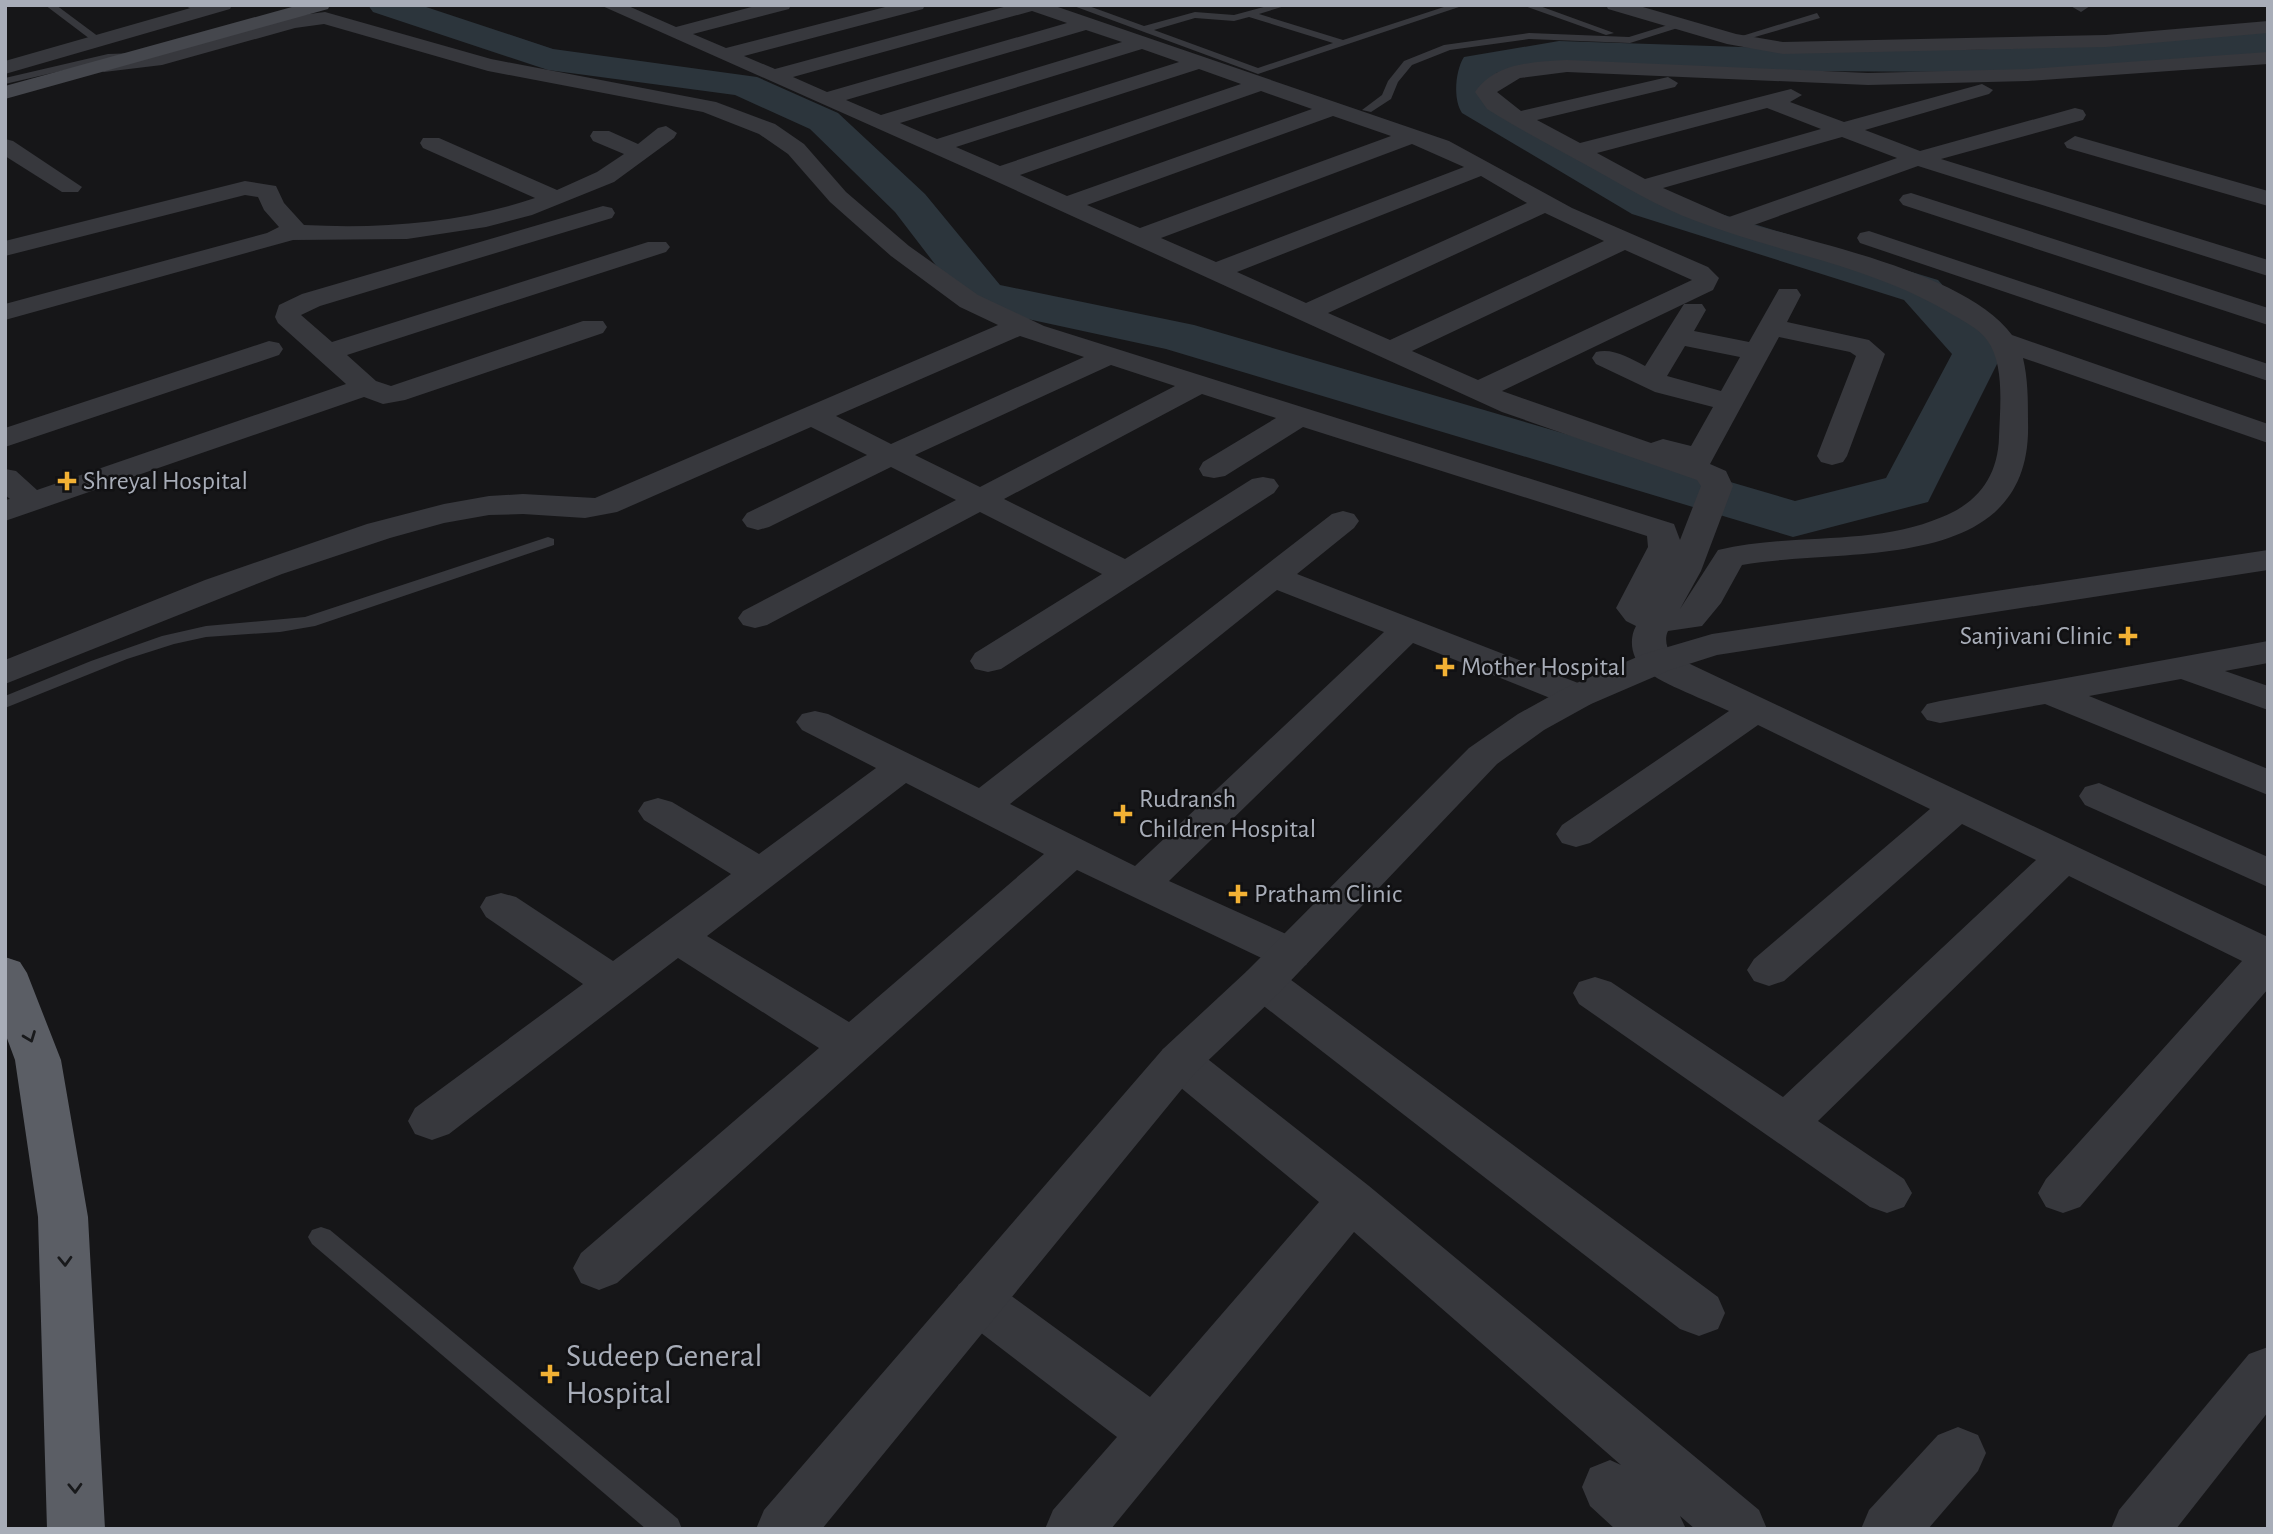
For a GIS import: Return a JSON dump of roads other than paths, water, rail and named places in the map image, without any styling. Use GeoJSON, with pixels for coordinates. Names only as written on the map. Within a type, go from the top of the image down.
{"type":"FeatureCollection","features":[{"type":"Feature","properties":{"kind":"highway"},"geometry":{"type":"LineString","coordinates":[[5,973],[38,1060],[63,1217],[76,1529]]}},
{"type":"Feature","properties":{"kind":"main road"},"geometry":{"type":"LineString","coordinates":[[5,68],[110,47],[250,5]]}},
{"type":"Feature","properties":{"kind":"main road"},"geometry":{"type":"LineString","coordinates":[[5,93],[110,47],[147,54],[321,5]]}},
{"type":"Feature","properties":{"kind":"street"},"geometry":{"type":"LineString","coordinates":[[110,47],[196,8],[223,5]]}},
{"type":"Feature","properties":{"kind":"street"},"geometry":{"type":"LineString","coordinates":[[609,5],[999,174],[1478,391],[1562,426],[1715,478],[1717,486],[1658,631]]}},
{"type":"Feature","properties":{"kind":"street"},"geometry":{"type":"LineString","coordinates":[[675,33],[782,5]]}},
{"type":"Feature","properties":{"kind":"street"},"geometry":{"type":"LineString","coordinates":[[724,55],[916,5]]}},
{"type":"Feature","properties":{"kind":"street"},"geometry":{"type":"LineString","coordinates":[[774,76],[1033,5],[1081,14],[1143,36],[1198,62],[1412,136],[1484,167],[1546,203],[1624,242],[1699,272],[1706,278],[1704,284],[1478,391]]}},
{"type":"Feature","properties":{"kind":"street"},"geometry":{"type":"LineString","coordinates":[[1615,5],[1734,40],[1783,48],[1890,48],[2106,41],[2268,27]]}},
{"type":"Feature","properties":{"kind":"street"},"geometry":{"type":"LineString","coordinates":[[825,99],[1081,14]]}},
{"type":"Feature","properties":{"kind":"street"},"geometry":{"type":"LineString","coordinates":[[110,47],[162,59],[293,22],[325,18],[488,65],[708,107],[767,129],[796,149],[838,197],[900,251],[969,301],[1020,326],[1663,531],[1664,547],[1633,608],[1757,709],[2268,957],[2063,1193]]}},
{"type":"Feature","properties":{"kind":"street"},"geometry":{"type":"LineString","coordinates":[[878,123],[1143,36]]}},
{"type":"Feature","properties":{"kind":"street"},"geometry":{"type":"LineString","coordinates":[[785,1529],[1179,1061],[1277,968],[1483,756],[1531,722],[1578,696],[1658,631],[1690,619],[1704,603],[1730,556],[1756,551],[1826,548],[1912,538],[1953,525],[1975,514],[2000,493],[2015,448],[2010,354],[1996,333],[1930,290],[1886,270],[1729,225],[1642,187],[1495,104],[1486,92],[1494,82],[1534,68],[1567,66],[1851,79],[2028,75],[2268,58]]}},
{"type":"Feature","properties":{"kind":"street"},"geometry":{"type":"LineString","coordinates":[[934,147],[1198,62]]}},
{"type":"Feature","properties":{"kind":"street"},"geometry":{"type":"LineString","coordinates":[[1517,118],[1713,72]]}},
{"type":"Feature","properties":{"kind":"street"},"geometry":{"type":"LineString","coordinates":[[1577,151],[1851,79]]}},
{"type":"Feature","properties":{"kind":"street"},"geometry":{"type":"LineString","coordinates":[[1561,82],[1671,126]]}},
{"type":"Feature","properties":{"kind":"street"},"geometry":{"type":"LineString","coordinates":[[999,174],[1261,85]]}},
{"type":"Feature","properties":{"kind":"street"},"geometry":{"type":"LineString","coordinates":[[1642,187],[1981,90],[2038,92],[2137,87]]}},
{"type":"Feature","properties":{"kind":"street"},"geometry":{"type":"LineString","coordinates":[[1768,101],[1919,158],[2268,268]]}},
{"type":"Feature","properties":{"kind":"street"},"geometry":{"type":"LineString","coordinates":[[1063,205],[1332,109]]}},
{"type":"Feature","properties":{"kind":"street"},"geometry":{"type":"LineString","coordinates":[[1729,225],[1919,158],[2075,115]]}},
{"type":"Feature","properties":{"kind":"street"},"geometry":{"type":"LineString","coordinates":[[5,312],[289,232],[356,234],[425,228],[491,217],[557,198],[598,181],[666,133]]}},
{"type":"Feature","properties":{"kind":"street"},"geometry":{"type":"LineString","coordinates":[[601,136],[641,153]]}},
{"type":"Feature","properties":{"kind":"street"},"geometry":{"type":"LineString","coordinates":[[1137,237],[1412,136]]}},
{"type":"Feature","properties":{"kind":"street"},"geometry":{"type":"LineString","coordinates":[[431,143],[557,198]]}},
{"type":"Feature","properties":{"kind":"street"},"geometry":{"type":"LineString","coordinates":[[2075,143],[2268,199]]}},
{"type":"Feature","properties":{"kind":"street"},"geometry":{"type":"LineString","coordinates":[[5,146],[70,187]]}},
{"type":"Feature","properties":{"kind":"street"},"geometry":{"type":"LineString","coordinates":[[1214,272],[1484,167]]}},
{"type":"Feature","properties":{"kind":"street"},"geometry":{"type":"LineString","coordinates":[[5,249],[245,188],[268,191],[273,205],[292,226],[289,232]]}},
{"type":"Feature","properties":{"kind":"street"},"geometry":{"type":"LineString","coordinates":[[1912,200],[2268,317]]}},
{"type":"Feature","properties":{"kind":"street"},"geometry":{"type":"LineString","coordinates":[[1304,313],[1546,203]]}},
{"type":"Feature","properties":{"kind":"street"},"geometry":{"type":"LineString","coordinates":[[329,352],[558,253],[603,213]]}},
{"type":"Feature","properties":{"kind":"street"},"geometry":{"type":"LineString","coordinates":[[1853,232],[2268,373]]}},
{"type":"Feature","properties":{"kind":"street"},"geometry":{"type":"LineString","coordinates":[[1389,351],[1624,242]]}},
{"type":"Feature","properties":{"kind":"street"},"geometry":{"type":"LineString","coordinates":[[593,327],[396,394],[383,395],[366,387],[288,317],[288,312],[311,300],[558,253],[657,247]]}},
{"type":"Feature","properties":{"kind":"street"},"geometry":{"type":"LineString","coordinates":[[2243,260],[2268,247]]}},
{"type":"Feature","properties":{"kind":"street"},"geometry":{"type":"LineString","coordinates":[[558,253],[616,290]]}},
{"type":"Feature","properties":{"kind":"street"},"geometry":{"type":"LineString","coordinates":[[1562,426],[1574,423],[1700,457],[1787,295]]}},
{"type":"Feature","properties":{"kind":"street"},"geometry":{"type":"LineString","coordinates":[[1651,379],[1693,310]]}},
{"type":"Feature","properties":{"kind":"street"},"geometry":{"type":"LineString","coordinates":[[5,673],[296,558],[396,526],[436,515],[519,504],[588,511],[606,505],[1020,326]]}},
{"type":"Feature","properties":{"kind":"street"},"geometry":{"type":"LineString","coordinates":[[1677,336],[1858,346],[1871,354],[1832,456]]}},
{"type":"Feature","properties":{"kind":"street"},"geometry":{"type":"LineString","coordinates":[[2001,341],[2268,434]]}},
{"type":"Feature","properties":{"kind":"street"},"geometry":{"type":"LineString","coordinates":[[5,438],[269,349]]}},
{"type":"Feature","properties":{"kind":"street"},"geometry":{"type":"LineString","coordinates":[[758,520],[891,455],[1111,355]]}},
{"type":"Feature","properties":{"kind":"street"},"geometry":{"type":"LineString","coordinates":[[1606,358],[1651,379],[1729,402]]}},
{"type":"Feature","properties":{"kind":"street"},"geometry":{"type":"LineString","coordinates":[[755,618],[1202,383]]}},
{"type":"Feature","properties":{"kind":"street"},"geometry":{"type":"LineString","coordinates":[[5,478],[18,507],[366,387]]}},
{"type":"Feature","properties":{"kind":"street"},"geometry":{"type":"LineString","coordinates":[[1214,469],[1302,415]]}},
{"type":"Feature","properties":{"kind":"street"},"geometry":{"type":"LineString","coordinates":[[812,416],[1127,573]]}},
{"type":"Feature","properties":{"kind":"street"},"geometry":{"type":"LineString","coordinates":[[988,661],[1263,486]]}},
{"type":"Feature","properties":{"kind":"street"},"geometry":{"type":"LineString","coordinates":[[982,806],[1343,521]]}},
{"type":"Feature","properties":{"kind":"street"},"geometry":{"type":"LineString","coordinates":[[1658,631],[1712,645],[2268,560]]}},
{"type":"Feature","properties":{"kind":"street"},"geometry":{"type":"LineString","coordinates":[[1273,576],[1578,696]]}},
{"type":"Feature","properties":{"kind":"street"},"geometry":{"type":"LineString","coordinates":[[1140,885],[1408,630]]}},
{"type":"Feature","properties":{"kind":"street"},"geometry":{"type":"LineString","coordinates":[[1940,712],[2268,652]]}},
{"type":"Feature","properties":{"kind":"street"},"geometry":{"type":"LineString","coordinates":[[2184,667],[2268,699]]}},
{"type":"Feature","properties":{"kind":"street"},"geometry":{"type":"LineString","coordinates":[[2048,692],[2268,783]]}},
{"type":"Feature","properties":{"kind":"street"},"geometry":{"type":"LineString","coordinates":[[1576,834],[1757,709]]}},
{"type":"Feature","properties":{"kind":"street"},"geometry":{"type":"LineString","coordinates":[[815,722],[1140,885],[1277,968],[1699,1313]]}},
{"type":"Feature","properties":{"kind":"street"},"geometry":{"type":"LineString","coordinates":[[432,1121],[903,766]]}},
{"type":"Feature","properties":{"kind":"street"},"geometry":{"type":"LineString","coordinates":[[2099,796],[2268,873]]}},
{"type":"Feature","properties":{"kind":"street"},"geometry":{"type":"LineString","coordinates":[[1769,970],[1958,806]]}},
{"type":"Feature","properties":{"kind":"street"},"geometry":{"type":"LineString","coordinates":[[658,811],[761,873]]}},
{"type":"Feature","properties":{"kind":"street"},"geometry":{"type":"LineString","coordinates":[[599,1268],[1073,851]]}},
{"type":"Feature","properties":{"kind":"street"},"geometry":{"type":"LineString","coordinates":[[1786,1123],[2064,857]]}},
{"type":"Feature","properties":{"kind":"street"},"geometry":{"type":"LineString","coordinates":[[501,907],[615,984]]}},
{"type":"Feature","properties":{"kind":"street"},"geometry":{"type":"LineString","coordinates":[[677,937],[852,1046]]}},
{"type":"Feature","properties":{"kind":"street"},"geometry":{"type":"LineString","coordinates":[[1595,993],[1887,1193]]}},
{"type":"Feature","properties":{"kind":"street"},"geometry":{"type":"LineString","coordinates":[[1179,1061],[1351,1200],[1738,1529]]}},
{"type":"Feature","properties":{"kind":"street"},"geometry":{"type":"LineString","coordinates":[[1074,1529],[1351,1200]]}},
{"type":"Feature","properties":{"kind":"street"},"geometry":{"type":"LineString","coordinates":[[977,1300],[1155,1433]]}},
{"type":"Feature","properties":{"kind":"street"},"geometry":{"type":"LineString","coordinates":[[2140,1529],[2268,1371]]}},
{"type":"Feature","properties":{"kind":"street"},"geometry":{"type":"LineString","coordinates":[[1890,1529],[1958,1453]]}},
{"type":"Feature","properties":{"kind":"street"},"geometry":{"type":"LineString","coordinates":[[1610,1487],[1657,1529]]}},
{"type":"Feature","properties":{"kind":"lane"},"geometry":{"type":"LineString","coordinates":[[5,79],[102,52],[110,47],[50,5]]}},
{"type":"Feature","properties":{"kind":"lane"},"geometry":{"type":"LineString","coordinates":[[1224,5],[1342,43]]}},
{"type":"Feature","properties":{"kind":"lane"},"geometry":{"type":"LineString","coordinates":[[1143,36],[1195,15],[1234,18],[1283,5]]}},
{"type":"Feature","properties":{"kind":"lane"},"geometry":{"type":"LineString","coordinates":[[1433,5],[1446,9]]}},
{"type":"Feature","properties":{"kind":"lane"},"geometry":{"type":"LineString","coordinates":[[1143,36],[1258,71],[1460,5]]}},
{"type":"Feature","properties":{"kind":"lane"},"geometry":{"type":"LineString","coordinates":[[1527,5],[1630,40]]}},
{"type":"Feature","properties":{"kind":"lane"},"geometry":{"type":"LineString","coordinates":[[1734,40],[1816,16]]}},
{"type":"Feature","properties":{"kind":"lane"},"geometry":{"type":"LineString","coordinates":[[1367,110],[1387,97],[1393,81],[1408,63],[1448,47],[1530,36],[1630,40],[1681,24]]}},
{"type":"Feature","properties":{"kind":"lane"},"geometry":{"type":"LineString","coordinates":[[5,79],[108,57],[147,54]]}},
{"type":"Feature","properties":{"kind":"lane"},"geometry":{"type":"LineString","coordinates":[[5,703],[152,643],[196,633],[279,629],[309,622],[548,542]]}},
{"type":"Feature","properties":{"kind":"lane"},"geometry":{"type":"LineString","coordinates":[[321,1237],[668,1529]]}},
{"type":"Feature","properties":{"kind":"waterway"},"geometry":{"type":"LineString","coordinates":[[385,5],[548,59],[744,85],[824,121],[910,203],[984,296],[1176,336],[1793,519],[1908,490],[1978,352],[1921,290],[1647,205],[1476,105],[1477,65],[1559,52],[1804,60],[1960,61],[2113,56],[2268,42]]}},
{"type":"Feature","properties":{"kind":"place","name":"Shreyal Hospital"},"geometry":{"type":"Point","coordinates":[67,481]}},
{"type":"Feature","properties":{"kind":"place","name":"Sanjivani Clinic"},"geometry":{"type":"Point","coordinates":[2128,636]}},
{"type":"Feature","properties":{"kind":"place","name":"Mother Hospital"},"geometry":{"type":"Point","coordinates":[1445,667]}},
{"type":"Feature","properties":{"kind":"place","name":"Rudransh Children Hospital"},"geometry":{"type":"Point","coordinates":[1123,814]}},
{"type":"Feature","properties":{"kind":"place","name":"Pratham Clinic"},"geometry":{"type":"Point","coordinates":[1238,894]}},
{"type":"Feature","properties":{"kind":"place","name":"Sudeep General Hospital"},"geometry":{"type":"Point","coordinates":[550,1374]}}]}
